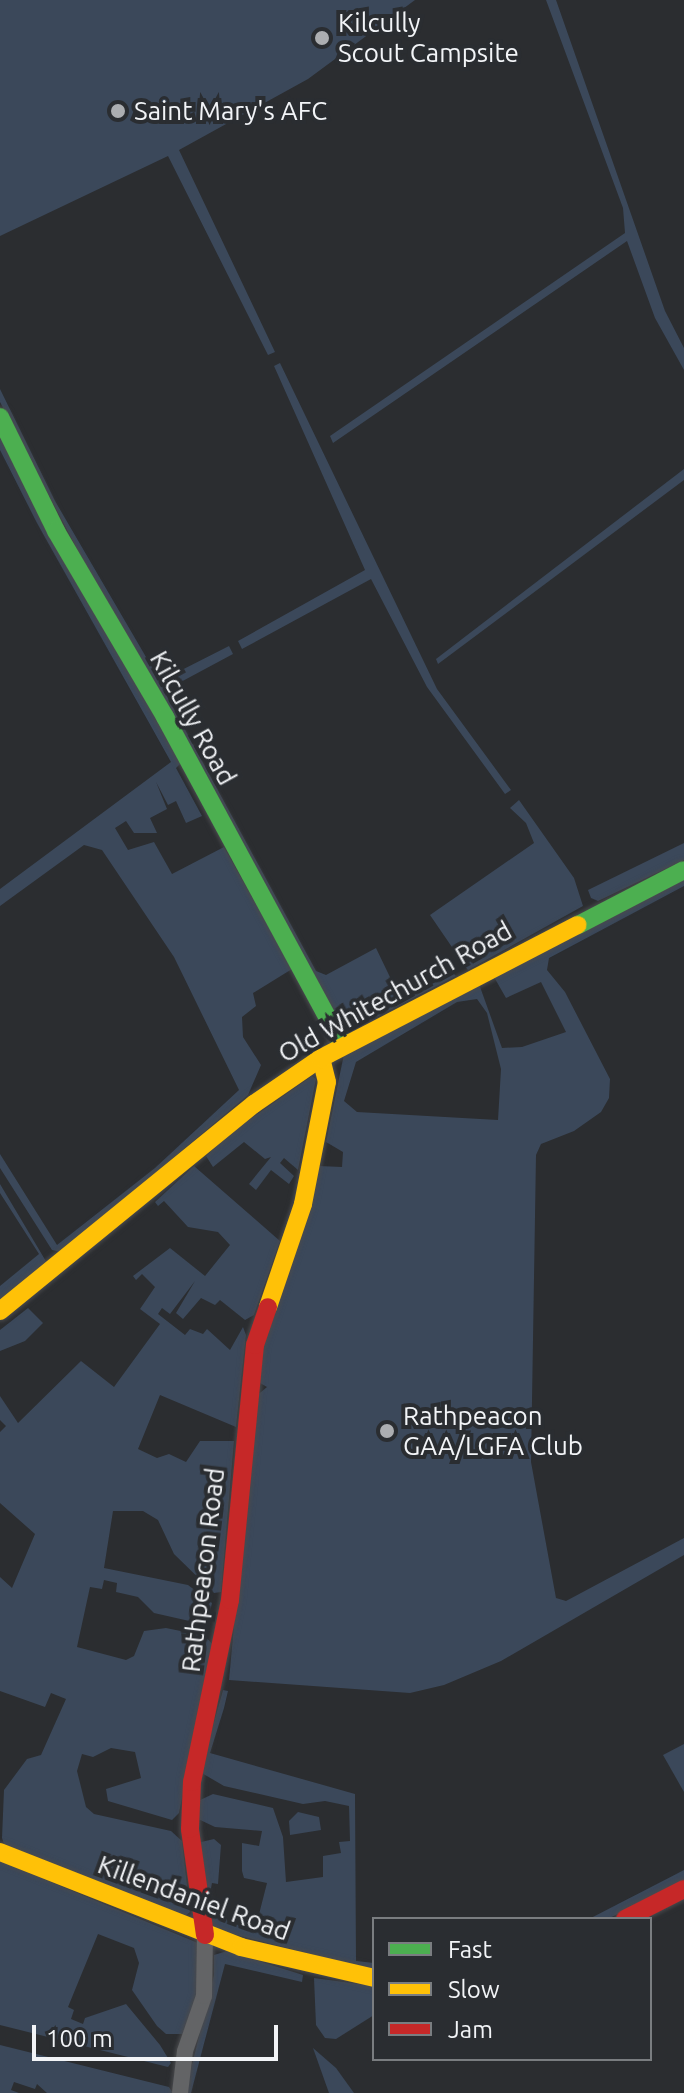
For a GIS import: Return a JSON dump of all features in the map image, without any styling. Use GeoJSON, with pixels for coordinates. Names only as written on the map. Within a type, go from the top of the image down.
{"type":"FeatureCollection","features":[{"type":"Feature","properties":{"kind":"street","name":"Kilcully Road"},"geometry":{"type":"LineString","coordinates":[[0,417],[56,531],[165,717],[342,1045]]}},
{"type":"Feature","properties":{"kind":"street","name":"Old Whitechurch Road"},"geometry":{"type":"LineString","coordinates":[[0,1311],[254,1104],[321,1058],[684,870]]}},
{"type":"Feature","properties":{"kind":"street","name":"Rathpeacon Road"},"geometry":{"type":"LineString","coordinates":[[180,2093],[185,2051],[204,1996],[205,1935],[197,1908],[190,1829],[192,1782],[230,1600],[255,1345],[303,1204],[327,1082],[321,1058]]}},
{"type":"Feature","properties":{"kind":"street","name":"Killendaniel Road"},"geometry":{"type":"LineString","coordinates":[[0,1852],[205,1935],[298,1964],[372,1978]]}},
{"type":"Feature","properties":{"kind":"street"},"geometry":{"type":"LineString","coordinates":[[629,1917],[684,1889]]}},
{"type":"Feature","properties":{"kind":"shaded area","name":"Saint Mary's AFC"},"geometry":{"type":"Polygon","coordinates":[[[0,0],[415,0],[308,79],[179,150],[275,352],[268,355],[168,156],[0,236],[0,0]]]}},
{"type":"Feature","properties":{"kind":"shaded area"},"geometry":{"type":"Polygon","coordinates":[[[546,0],[556,0],[665,311],[684,348],[684,370],[655,318],[627,241],[333,443],[330,436],[625,233],[623,208],[546,0]]]}},
{"type":"Feature","properties":{"kind":"shaded area"},"geometry":{"type":"Polygon","coordinates":[[[280,363],[437,689],[511,790],[505,794],[427,687],[371,579],[242,649],[238,641],[365,570],[274,366],[280,363]]]}},
{"type":"Feature","properties":{"kind":"shaded area"},"geometry":{"type":"Polygon","coordinates":[[[0,389],[55,501],[160,681],[229,646],[233,654],[164,691],[316,971],[326,975],[376,948],[401,1000],[453,973],[456,976],[365,1023],[342,1026],[95,583],[0,402],[0,389]]]}},
{"type":"Feature","properties":{"kind":"shaded area"},"geometry":{"type":"Polygon","coordinates":[[[0,431],[181,763],[176,768],[202,816],[186,823],[176,801],[168,805],[156,782],[167,809],[150,818],[157,833],[134,833],[126,821],[115,828],[128,850],[154,842],[172,874],[224,847],[292,969],[253,993],[256,1006],[242,1017],[243,1037],[261,1065],[248,1095],[61,1252],[52,1250],[0,1168],[0,1154],[57,1245],[155,1168],[239,1090],[174,957],[102,850],[84,845],[0,906],[0,889],[171,762],[37,523],[0,450],[0,431]]]}},
{"type":"Feature","properties":{"kind":"shaded area"},"geometry":{"type":"Polygon","coordinates":[[[684,469],[684,480],[438,664],[436,659],[684,469]]]}},
{"type":"Feature","properties":{"kind":"shaded area"},"geometry":{"type":"Polygon","coordinates":[[[519,800],[574,878],[583,906],[468,970],[464,965],[475,958],[467,946],[456,953],[430,915],[534,843],[526,823],[510,808],[519,800]]]}},
{"type":"Feature","properties":{"kind":"shaded area"},"geometry":{"type":"Polygon","coordinates":[[[684,843],[684,860],[598,901],[591,898],[588,890],[684,843]]]}},
{"type":"Feature","properties":{"kind":"shaded area","name":"Rathpeacon GAA/LGFA Club"},"geometry":{"type":"Polygon","coordinates":[[[684,879],[684,886],[549,958],[547,970],[565,992],[610,1079],[609,1098],[601,1112],[574,1131],[541,1144],[536,1155],[531,1462],[556,1598],[566,1601],[684,1538],[684,1555],[501,1661],[444,1685],[410,1693],[229,1680],[255,1397],[267,1387],[260,1383],[257,1359],[319,1166],[342,1167],[343,1152],[326,1142],[344,1054],[479,984],[502,1048],[522,1047],[566,1032],[541,982],[506,998],[494,977],[684,879]],[[477,999],[457,1002],[356,1062],[344,1101],[357,1112],[498,1120],[501,1069],[487,1013],[477,999]]]}},
{"type":"Feature","properties":{"kind":"shaded area"},"geometry":{"type":"Polygon","coordinates":[[[312,1076],[316,1079],[298,1170],[284,1158],[280,1163],[294,1176],[289,1184],[271,1170],[256,1190],[249,1184],[271,1157],[265,1159],[244,1142],[213,1167],[206,1156],[233,1131],[312,1076]]]}},
{"type":"Feature","properties":{"kind":"shaded area"},"geometry":{"type":"Polygon","coordinates":[[[194,1166],[280,1241],[254,1315],[245,1320],[220,1300],[215,1305],[201,1298],[183,1319],[176,1313],[195,1281],[170,1314],[162,1308],[158,1314],[185,1335],[190,1329],[203,1334],[207,1329],[230,1350],[243,1327],[246,1335],[236,1427],[160,1395],[138,1449],[157,1458],[169,1454],[186,1462],[200,1441],[234,1441],[221,1592],[214,1593],[174,1554],[158,1520],[143,1511],[113,1511],[104,1568],[188,1585],[212,1603],[207,1625],[154,1613],[138,1597],[116,1592],[117,1583],[104,1580],[102,1589],[90,1587],[77,1647],[126,1660],[134,1656],[144,1631],[166,1628],[205,1636],[213,1645],[179,1813],[172,1820],[108,1801],[106,1789],[141,1778],[135,1752],[111,1748],[93,1757],[82,1754],[77,1771],[86,1807],[94,1814],[171,1831],[182,1841],[190,1912],[185,1916],[4,1844],[4,1790],[27,1759],[41,1755],[66,1699],[51,1693],[45,1707],[0,1691],[0,1577],[12,1588],[35,1534],[0,1503],[0,1432],[6,1426],[0,1420],[0,1396],[18,1423],[81,1361],[114,1387],[160,1324],[140,1309],[155,1287],[142,1274],[136,1280],[133,1276],[170,1248],[205,1276],[230,1245],[218,1232],[188,1227],[164,1201],[158,1206],[155,1202],[194,1166]]]}},
{"type":"Feature","properties":{"kind":"shaded area"},"geometry":{"type":"Polygon","coordinates":[[[0,1184],[47,1263],[0,1302],[0,1286],[39,1254],[0,1193],[0,1184]]]}},
{"type":"Feature","properties":{"kind":"shaded area"},"geometry":{"type":"Polygon","coordinates":[[[28,1308],[43,1323],[25,1341],[0,1351],[0,1330],[28,1308]]]}},
{"type":"Feature","properties":{"kind":"shaded area"},"geometry":{"type":"Polygon","coordinates":[[[223,1690],[228,1691],[210,1753],[355,1794],[356,1961],[372,1963],[372,1969],[217,1930],[206,1916],[197,1843],[214,1839],[221,1845],[218,1884],[212,1883],[208,1903],[226,1915],[228,1924],[256,1926],[267,1883],[244,1878],[242,1843],[259,1846],[262,1831],[215,1827],[196,1818],[198,1801],[213,1794],[273,1808],[283,1837],[286,1882],[323,1877],[323,1856],[341,1853],[339,1842],[350,1841],[349,1806],[325,1801],[303,1804],[224,1786],[200,1772],[223,1690]]]}},
{"type":"Feature","properties":{"kind":"shaded area"},"geometry":{"type":"Polygon","coordinates":[[[684,1744],[684,1792],[663,1755],[684,1744]]]}},
{"type":"Feature","properties":{"kind":"shaded area"},"geometry":{"type":"Polygon","coordinates":[[[298,1812],[319,1817],[321,1830],[290,1835],[289,1821],[298,1812]]]}},
{"type":"Feature","properties":{"kind":"shaded area"},"geometry":{"type":"Polygon","coordinates":[[[0,1861],[198,1943],[202,1987],[183,2034],[166,2034],[132,1990],[139,1963],[134,1948],[98,1934],[68,2007],[74,2010],[71,2019],[83,2024],[85,2018],[126,2004],[160,2045],[171,2063],[168,2067],[0,2025],[0,1861]]]}},
{"type":"Feature","properties":{"kind":"shaded area"},"geometry":{"type":"Polygon","coordinates":[[[684,1870],[684,1880],[612,1917],[593,1917],[684,1870]]]}},
{"type":"Feature","properties":{"kind":"shaded area"},"geometry":{"type":"Polygon","coordinates":[[[227,1951],[303,1975],[302,1982],[225,1964],[191,2093],[185,2093],[214,1975],[214,1955],[227,1951]]]}},
{"type":"Feature","properties":{"kind":"shaded area"},"geometry":{"type":"Polygon","coordinates":[[[314,1978],[372,1986],[372,2016],[336,2039],[325,2038],[316,2025],[314,1978]]]}},
{"type":"Feature","properties":{"kind":"shaded area"},"geometry":{"type":"Polygon","coordinates":[[[0,2045],[169,2087],[173,2093],[47,2093],[37,2084],[35,2089],[14,2082],[11,2090],[19,2093],[0,2093],[0,2045]]]}},
{"type":"Feature","properties":{"kind":"shaded area"},"geometry":{"type":"Polygon","coordinates":[[[313,2048],[336,2068],[354,2093],[329,2093],[313,2048]]]}},
{"type":"Feature","properties":{"kind":"traffic: fast"},"geometry":{"type":"LineString","coordinates":[[0,417],[56,531],[165,717],[342,1045]]}},
{"type":"Feature","properties":{"kind":"traffic: fast"},"geometry":{"type":"LineString","coordinates":[[578,925],[684,870]]}},
{"type":"Feature","properties":{"kind":"traffic: slow"},"geometry":{"type":"LineString","coordinates":[[0,1311],[254,1104],[321,1058],[578,925]]}},
{"type":"Feature","properties":{"kind":"traffic: slow"},"geometry":{"type":"LineString","coordinates":[[268,1307],[303,1204],[327,1082],[321,1058]]}},
{"type":"Feature","properties":{"kind":"traffic: slow"},"geometry":{"type":"LineString","coordinates":[[0,1852],[241,1947],[372,1978]]}},
{"type":"Feature","properties":{"kind":"traffic: jam"},"geometry":{"type":"LineString","coordinates":[[205,1935],[190,1829],[192,1782],[230,1600],[255,1345],[268,1307]]}},
{"type":"Feature","properties":{"kind":"traffic: jam"},"geometry":{"type":"LineString","coordinates":[[629,1917],[684,1889]]}},
{"type":"Feature","properties":{"kind":"place","name":"Kilcully Scout Campsite"},"geometry":{"type":"Point","coordinates":[322,38]}},
{"type":"Feature","properties":{"kind":"place","name":"Saint Mary's AFC"},"geometry":{"type":"Point","coordinates":[118,111]}},
{"type":"Feature","properties":{"kind":"place","name":"Rathpeacon GAA/LGFA Club"},"geometry":{"type":"Point","coordinates":[387,1431]}}]}
